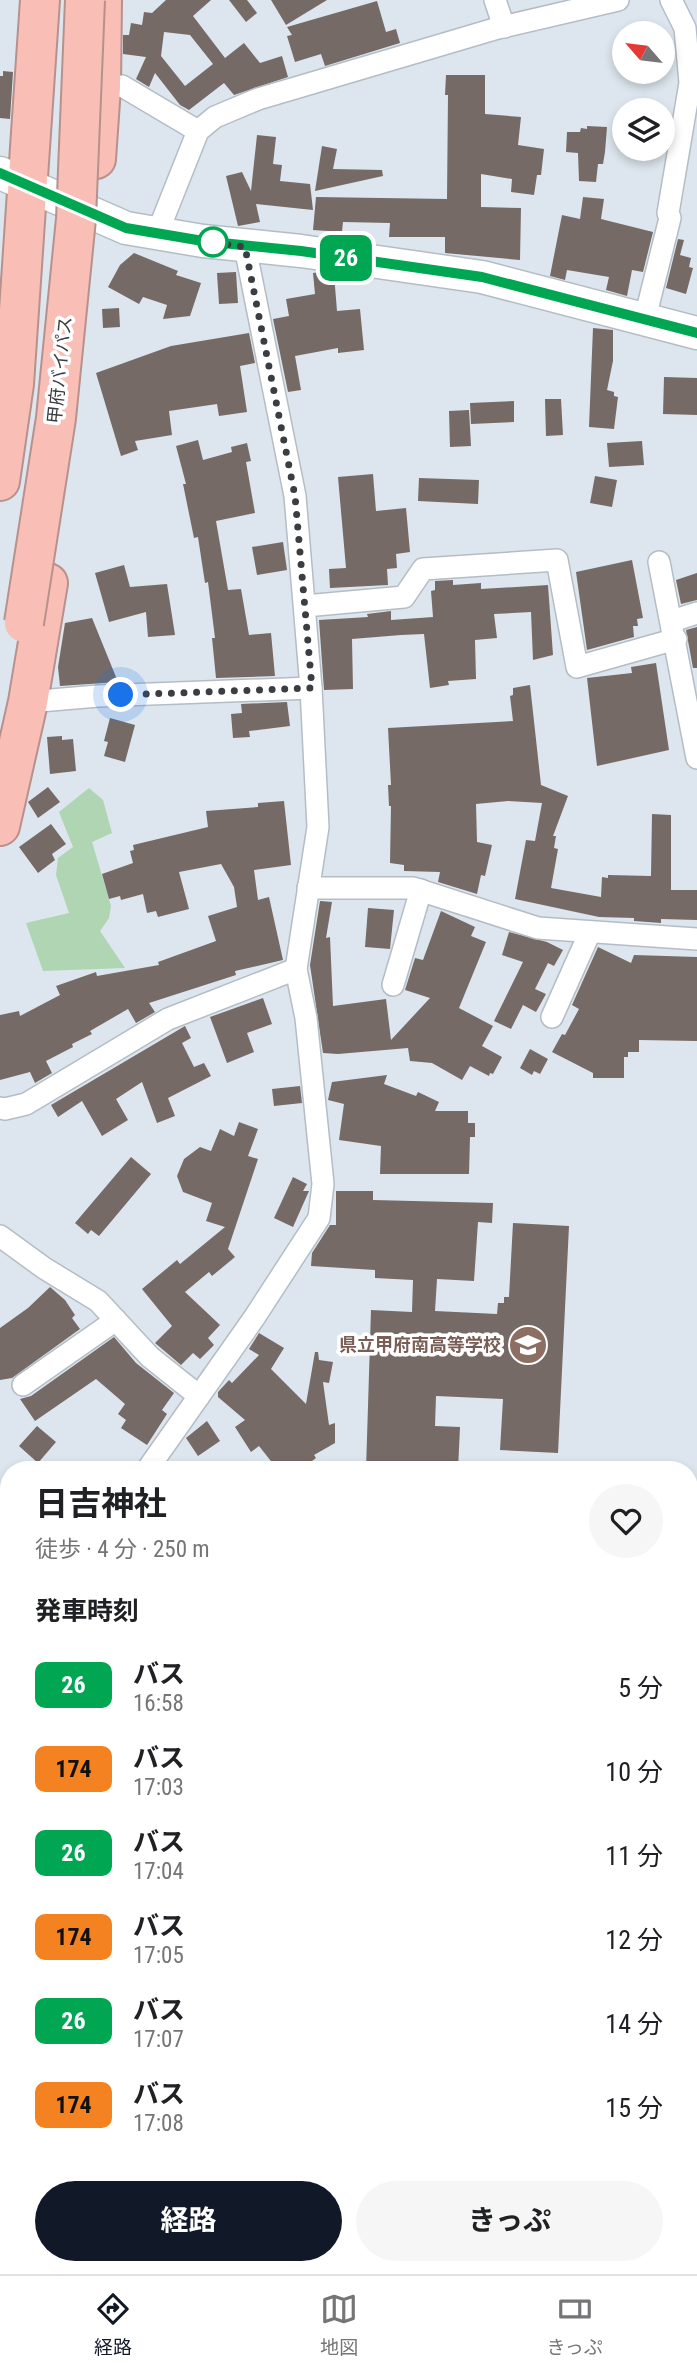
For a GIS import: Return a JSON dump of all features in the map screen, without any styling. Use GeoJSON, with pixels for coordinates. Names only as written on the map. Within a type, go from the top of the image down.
{"type":"FeatureCollection","features":[{"type":"Feature","properties":{"kind":"highway"},"geometry":{"type":"LineString","coordinates":[[0,481],[15,384],[15,180],[40,0]]}},
{"type":"Feature","properties":{"kind":"highway","name":"甲府バイパス"},"geometry":{"type":"LineString","coordinates":[[0,736],[51,208],[60,0]]}},
{"type":"Feature","properties":{"kind":"highway","name":"甲府バイパス"},"geometry":{"type":"LineString","coordinates":[[12,620],[55,418],[74,232],[85,0]]}},
{"type":"Feature","properties":{"kind":"highway"},"geometry":{"type":"LineString","coordinates":[[0,826],[28,702],[73,422],[93,213],[103,0]]}},
{"type":"Feature","properties":{"kind":"main road"},"geometry":{"type":"LineString","coordinates":[[15,180],[126,228],[245,247],[301,251],[482,277],[697,333]]}},
{"type":"Feature","properties":{"kind":"street"},"geometry":{"type":"LineString","coordinates":[[495,0],[504,27]]}},
{"type":"Feature","properties":{"kind":"street"},"geometry":{"type":"LineString","coordinates":[[157,234],[198,131],[215,117],[258,99],[504,27],[618,0]]}},
{"type":"Feature","properties":{"kind":"street"},"geometry":{"type":"LineString","coordinates":[[645,318],[670,218],[668,213],[688,155],[690,83],[685,28],[671,0]]}},
{"type":"Feature","properties":{"kind":"street"},"geometry":{"type":"LineString","coordinates":[[101,87],[122,86],[198,131]]}},
{"type":"Feature","properties":{"kind":"street"},"geometry":{"type":"LineString","coordinates":[[153,1461],[319,1219],[323,1184],[306,1018],[296,969],[318,827],[312,688],[295,496],[245,247]]}},
{"type":"Feature","properties":{"kind":"street"},"geometry":{"type":"LineString","coordinates":[[304,606],[404,597],[423,569],[557,560],[577,667],[674,630],[697,613]]}},
{"type":"Feature","properties":{"kind":"street"},"geometry":{"type":"LineString","coordinates":[[660,562],[697,758]]}},
{"type":"Feature","properties":{"kind":"street"},"geometry":{"type":"LineString","coordinates":[[28,702],[98,696],[312,688]]}},
{"type":"Feature","properties":{"kind":"street"},"geometry":{"type":"LineString","coordinates":[[308,888],[421,890],[538,928],[697,939]]}},
{"type":"Feature","properties":{"kind":"street"},"geometry":{"type":"LineString","coordinates":[[393,985],[421,890]]}},
{"type":"Feature","properties":{"kind":"street"},"geometry":{"type":"LineString","coordinates":[[552,1017],[590,932]]}},
{"type":"Feature","properties":{"kind":"street"},"geometry":{"type":"LineString","coordinates":[[0,1108],[5,1110],[26,1104],[168,1019],[296,969]]}},
{"type":"Feature","properties":{"kind":"street"},"geometry":{"type":"LineString","coordinates":[[0,1236],[44,1268],[98,1301],[150,1357],[199,1396]]}},
{"type":"Feature","properties":{"kind":"street"},"geometry":{"type":"LineString","coordinates":[[23,1385],[116,1320]]}},
{"type":"Feature","properties":{"kind":"green space"},"geometry":{"type":"Polygon","coordinates":[[[89,788],[103,800],[112,833],[92,842],[111,906],[109,918],[100,931],[125,968],[43,971],[26,923],[69,913],[56,875],[58,858],[73,847],[59,812],[89,788]]]}},
{"type":"Feature","properties":{"kind":"building"},"geometry":{"type":"Polygon","coordinates":[[[166,0],[211,0],[193,16],[225,58],[244,43],[260,63],[282,56],[288,77],[234,95],[224,83],[189,110],[180,105],[155,73],[149,87],[136,79],[146,57],[123,54],[123,35],[129,35],[131,23],[142,25],[144,12],[152,13],[166,0]],[[164,32],[161,56],[185,86],[213,64],[190,35],[164,32]]]}},
{"type":"Feature","properties":{"kind":"building"},"geometry":{"type":"Polygon","coordinates":[[[229,0],[247,0],[257,13],[246,22],[229,0]]]}},
{"type":"Feature","properties":{"kind":"building"},"geometry":{"type":"Polygon","coordinates":[[[271,0],[327,0],[286,25],[271,0]]]}},
{"type":"Feature","properties":{"kind":"building"},"geometry":{"type":"Polygon","coordinates":[[[377,1],[386,32],[396,29],[400,43],[325,66],[321,54],[295,62],[287,36],[292,35],[287,27],[377,1]]]}},
{"type":"Feature","properties":{"kind":"building"},"geometry":{"type":"Polygon","coordinates":[[[3,71],[13,72],[10,119],[0,118],[0,76],[3,76],[3,71]]]}},
{"type":"Feature","properties":{"kind":"building"},"geometry":{"type":"Polygon","coordinates":[[[446,75],[485,75],[485,114],[521,117],[518,145],[544,149],[541,175],[537,175],[534,195],[511,192],[512,179],[481,174],[481,207],[521,208],[520,260],[445,253],[445,237],[389,237],[390,223],[343,222],[342,232],[313,230],[316,197],[447,199],[446,75]]]}},
{"type":"Feature","properties":{"kind":"building"},"geometry":{"type":"Polygon","coordinates":[[[587,126],[607,127],[603,164],[598,164],[596,182],[579,181],[578,153],[566,152],[567,132],[580,132],[581,128],[587,129],[587,126]]]}},
{"type":"Feature","properties":{"kind":"building"},"geometry":{"type":"Polygon","coordinates":[[[257,135],[276,137],[273,164],[282,165],[280,181],[310,184],[313,210],[256,204],[260,222],[238,226],[226,176],[242,172],[251,191],[257,135]]]}},
{"type":"Feature","properties":{"kind":"building"},"geometry":{"type":"Polygon","coordinates":[[[322,146],[337,149],[333,169],[382,170],[383,176],[315,191],[322,146]]]}},
{"type":"Feature","properties":{"kind":"building"},"geometry":{"type":"Polygon","coordinates":[[[583,197],[604,199],[601,219],[653,232],[643,272],[632,270],[627,296],[606,290],[609,277],[567,270],[565,280],[550,276],[562,215],[580,219],[583,197]]]}},
{"type":"Feature","properties":{"kind":"building"},"geometry":{"type":"Polygon","coordinates":[[[678,239],[684,240],[680,255],[691,258],[689,267],[693,268],[686,294],[666,288],[678,239]]]}},
{"type":"Feature","properties":{"kind":"building"},"geometry":{"type":"Polygon","coordinates":[[[134,253],[178,271],[176,275],[201,283],[190,316],[163,319],[167,305],[143,297],[139,304],[108,287],[120,265],[134,253]]]}},
{"type":"Feature","properties":{"kind":"building"},"geometry":{"type":"Polygon","coordinates":[[[236,272],[238,303],[219,304],[217,273],[236,272]]]}},
{"type":"Feature","properties":{"kind":"building"},"geometry":{"type":"Polygon","coordinates":[[[313,273],[334,274],[337,311],[360,309],[364,350],[338,353],[338,348],[295,356],[301,390],[288,392],[273,319],[289,316],[286,299],[315,294],[313,273]]]}},
{"type":"Feature","properties":{"kind":"building"},"geometry":{"type":"Polygon","coordinates":[[[119,308],[120,327],[103,328],[102,309],[119,308]]]}},
{"type":"Feature","properties":{"kind":"building"},"geometry":{"type":"Polygon","coordinates":[[[593,328],[613,330],[613,361],[607,390],[618,397],[614,429],[589,427],[593,328]]]}},
{"type":"Feature","properties":{"kind":"building"},"geometry":{"type":"Polygon","coordinates":[[[249,333],[255,363],[240,366],[247,412],[219,416],[217,404],[169,411],[172,435],[135,441],[138,450],[121,456],[96,373],[171,346],[249,333]]]}},
{"type":"Feature","properties":{"kind":"building"},"geometry":{"type":"Polygon","coordinates":[[[664,377],[697,378],[697,415],[663,414],[664,377]]]}},
{"type":"Feature","properties":{"kind":"building"},"geometry":{"type":"Polygon","coordinates":[[[545,399],[561,399],[563,435],[546,436],[545,399]]]}},
{"type":"Feature","properties":{"kind":"building"},"geometry":{"type":"Polygon","coordinates":[[[514,401],[514,422],[471,424],[470,403],[514,401]]]}},
{"type":"Feature","properties":{"kind":"building"},"geometry":{"type":"Polygon","coordinates":[[[469,410],[471,446],[450,447],[449,411],[469,410]]]}},
{"type":"Feature","properties":{"kind":"building"},"geometry":{"type":"Polygon","coordinates":[[[198,440],[203,460],[232,452],[231,447],[247,443],[251,461],[246,462],[255,513],[216,521],[228,590],[241,589],[249,635],[271,633],[275,676],[216,678],[212,638],[215,638],[208,582],[205,583],[198,537],[194,538],[183,484],[186,484],[176,446],[198,440]]]}},
{"type":"Feature","properties":{"kind":"building"},"geometry":{"type":"Polygon","coordinates":[[[642,441],[644,465],[609,467],[607,443],[642,441]]]}},
{"type":"Feature","properties":{"kind":"building"},"geometry":{"type":"Polygon","coordinates":[[[373,474],[376,511],[406,508],[410,552],[396,554],[397,568],[387,569],[388,585],[330,588],[329,569],[346,568],[338,477],[373,474]]]}},
{"type":"Feature","properties":{"kind":"building"},"geometry":{"type":"Polygon","coordinates":[[[595,476],[617,480],[612,507],[590,503],[595,476]]]}},
{"type":"Feature","properties":{"kind":"building"},"geometry":{"type":"Polygon","coordinates":[[[419,478],[479,480],[478,504],[418,501],[419,478]]]}},
{"type":"Feature","properties":{"kind":"building"},"geometry":{"type":"Polygon","coordinates":[[[283,542],[287,570],[257,575],[252,547],[283,542]]]}},
{"type":"Feature","properties":{"kind":"building"},"geometry":{"type":"Polygon","coordinates":[[[632,560],[643,618],[637,619],[638,626],[633,626],[634,637],[587,650],[576,572],[632,560]]]}},
{"type":"Feature","properties":{"kind":"building"},"geometry":{"type":"Polygon","coordinates":[[[124,565],[130,587],[167,584],[175,635],[148,637],[146,612],[109,622],[95,573],[124,565]]]}},
{"type":"Feature","properties":{"kind":"building"},"geometry":{"type":"Polygon","coordinates":[[[697,573],[697,600],[681,604],[676,580],[697,573]]]}},
{"type":"Feature","properties":{"kind":"building"},"geometry":{"type":"Polygon","coordinates":[[[453,580],[453,585],[481,583],[481,589],[548,585],[553,655],[533,660],[531,612],[494,614],[497,638],[475,640],[476,679],[448,681],[449,685],[430,688],[424,634],[401,635],[352,639],[353,689],[324,690],[319,620],[368,617],[367,614],[391,611],[391,620],[433,617],[431,591],[435,590],[435,581],[453,580]]]}},
{"type":"Feature","properties":{"kind":"building"},"geometry":{"type":"Polygon","coordinates":[[[92,618],[118,682],[60,686],[58,667],[65,623],[92,618]]]}},
{"type":"Feature","properties":{"kind":"building"},"geometry":{"type":"Polygon","coordinates":[[[697,627],[697,668],[693,668],[686,630],[697,627]]]}},
{"type":"Feature","properties":{"kind":"building"},"geometry":{"type":"Polygon","coordinates":[[[656,663],[669,750],[597,766],[587,678],[632,673],[631,667],[656,663]]]}},
{"type":"Feature","properties":{"kind":"building"},"geometry":{"type":"Polygon","coordinates":[[[530,685],[541,785],[568,796],[553,836],[556,836],[554,848],[558,849],[551,888],[601,897],[602,877],[651,876],[652,814],[671,815],[671,890],[697,890],[697,920],[661,919],[661,923],[634,921],[634,918],[599,917],[515,899],[526,840],[535,841],[542,803],[508,801],[476,804],[477,842],[492,845],[485,876],[481,875],[477,894],[438,882],[440,872],[404,871],[404,865],[390,863],[391,806],[388,785],[391,785],[388,728],[513,721],[510,696],[513,695],[513,688],[530,685]]]}},
{"type":"Feature","properties":{"kind":"building"},"geometry":{"type":"Polygon","coordinates":[[[287,702],[290,726],[249,731],[250,737],[233,738],[231,714],[242,713],[241,704],[287,702]]]}},
{"type":"Feature","properties":{"kind":"building"},"geometry":{"type":"Polygon","coordinates":[[[110,718],[135,725],[125,762],[104,756],[108,742],[104,741],[110,718]]]}},
{"type":"Feature","properties":{"kind":"building"},"geometry":{"type":"Polygon","coordinates":[[[62,736],[62,740],[73,739],[76,771],[50,774],[47,737],[62,736]]]}},
{"type":"Feature","properties":{"kind":"building"},"geometry":{"type":"Polygon","coordinates":[[[48,787],[60,802],[38,818],[28,802],[48,787]]]}},
{"type":"Feature","properties":{"kind":"building"},"geometry":{"type":"Polygon","coordinates":[[[284,801],[291,865],[254,870],[258,900],[269,897],[283,960],[235,971],[236,975],[149,1003],[155,1012],[136,1023],[128,1009],[90,1031],[92,1034],[72,1044],[73,1047],[46,1061],[52,1073],[35,1083],[30,1072],[0,1080],[0,1015],[19,1011],[20,1016],[60,995],[56,986],[96,972],[97,976],[159,965],[158,962],[216,941],[208,916],[237,907],[234,887],[221,864],[179,872],[189,909],[158,917],[156,911],[147,913],[143,894],[121,900],[120,896],[109,899],[102,874],[133,863],[130,851],[134,850],[133,845],[208,827],[206,811],[258,807],[258,803],[284,801]]]}},
{"type":"Feature","properties":{"kind":"building"},"geometry":{"type":"Polygon","coordinates":[[[51,824],[66,844],[52,854],[55,860],[38,873],[19,847],[51,824]]]}},
{"type":"Feature","properties":{"kind":"building"},"geometry":{"type":"Polygon","coordinates":[[[320,901],[332,902],[326,938],[330,937],[333,1006],[386,999],[391,1040],[430,998],[405,990],[415,958],[423,960],[441,911],[475,927],[471,936],[486,942],[459,1008],[493,1026],[482,1046],[502,1057],[493,1074],[490,1073],[489,1076],[470,1066],[462,1080],[432,1063],[410,1061],[408,1048],[323,1053],[310,965],[320,901]]]}},
{"type":"Feature","properties":{"kind":"building"},"geometry":{"type":"Polygon","coordinates":[[[368,908],[394,910],[390,949],[365,947],[368,908]]]}},
{"type":"Feature","properties":{"kind":"building"},"geometry":{"type":"Polygon","coordinates":[[[509,932],[547,942],[563,950],[554,966],[548,963],[535,989],[546,994],[536,1012],[523,1005],[511,1029],[494,1021],[523,962],[502,955],[509,932]]]}},
{"type":"Feature","properties":{"kind":"building"},"geometry":{"type":"Polygon","coordinates":[[[598,947],[631,963],[634,955],[697,957],[697,1041],[639,1040],[639,1052],[628,1052],[628,1057],[624,1057],[624,1078],[593,1078],[593,1073],[552,1052],[579,1009],[572,1005],[598,947]]]}},
{"type":"Feature","properties":{"kind":"building"},"geometry":{"type":"Polygon","coordinates":[[[263,998],[272,1024],[247,1033],[254,1052],[227,1063],[210,1017],[263,998]]]}},
{"type":"Feature","properties":{"kind":"building"},"geometry":{"type":"Polygon","coordinates":[[[185,1026],[191,1038],[182,1043],[194,1067],[204,1063],[211,1076],[168,1098],[175,1116],[157,1123],[142,1082],[116,1099],[128,1120],[102,1136],[82,1101],[58,1117],[51,1105],[185,1026]]]}},
{"type":"Feature","properties":{"kind":"building"},"geometry":{"type":"Polygon","coordinates":[[[530,1049],[548,1059],[540,1074],[534,1071],[532,1075],[520,1068],[530,1049]]]}},
{"type":"Feature","properties":{"kind":"building"},"geometry":{"type":"Polygon","coordinates":[[[387,1075],[384,1084],[416,1096],[418,1092],[439,1102],[435,1111],[468,1111],[468,1123],[475,1123],[475,1137],[470,1137],[469,1174],[380,1174],[381,1146],[339,1140],[344,1104],[328,1100],[332,1082],[387,1075]]]}},
{"type":"Feature","properties":{"kind":"building"},"geometry":{"type":"Polygon","coordinates":[[[300,1086],[302,1103],[274,1106],[272,1089],[300,1086]]]}},
{"type":"Feature","properties":{"kind":"building"},"geometry":{"type":"Polygon","coordinates":[[[239,1122],[258,1129],[248,1156],[258,1159],[228,1249],[235,1257],[212,1276],[209,1272],[185,1292],[220,1325],[208,1338],[214,1345],[200,1359],[193,1353],[181,1365],[155,1343],[172,1326],[142,1289],[177,1260],[180,1264],[225,1227],[206,1221],[212,1203],[183,1192],[177,1176],[184,1159],[200,1147],[211,1151],[220,1129],[234,1136],[239,1122]]]}},
{"type":"Feature","properties":{"kind":"building"},"geometry":{"type":"Polygon","coordinates":[[[131,1157],[151,1174],[99,1236],[91,1230],[88,1234],[75,1223],[131,1157]]]}},
{"type":"Feature","properties":{"kind":"building"},"geometry":{"type":"Polygon","coordinates":[[[293,1177],[307,1184],[303,1191],[309,1191],[293,1227],[274,1218],[293,1177]]]}},
{"type":"Feature","properties":{"kind":"building"},"geometry":{"type":"Polygon","coordinates":[[[336,1191],[373,1191],[373,1200],[493,1203],[492,1223],[478,1222],[474,1281],[437,1279],[435,1311],[497,1314],[498,1303],[504,1303],[504,1297],[509,1297],[513,1223],[569,1226],[558,1453],[500,1450],[503,1399],[436,1396],[435,1426],[460,1427],[458,1461],[366,1461],[371,1310],[412,1312],[413,1280],[375,1278],[375,1270],[311,1266],[312,1253],[330,1225],[336,1225],[336,1191]]]}},
{"type":"Feature","properties":{"kind":"building"},"geometry":{"type":"Polygon","coordinates":[[[50,1287],[65,1300],[80,1329],[12,1378],[0,1380],[0,1328],[28,1308],[50,1287]]]}},
{"type":"Feature","properties":{"kind":"building"},"geometry":{"type":"Polygon","coordinates":[[[259,1333],[284,1348],[271,1369],[306,1404],[315,1352],[318,1352],[319,1360],[333,1362],[329,1383],[323,1382],[329,1425],[335,1423],[335,1443],[314,1455],[316,1458],[312,1461],[271,1461],[259,1446],[251,1452],[235,1427],[245,1420],[218,1397],[218,1392],[229,1380],[232,1383],[259,1355],[249,1349],[259,1333]]]}},
{"type":"Feature","properties":{"kind":"building"},"geometry":{"type":"Polygon","coordinates":[[[114,1337],[136,1363],[174,1393],[162,1410],[167,1414],[147,1445],[121,1428],[126,1420],[118,1414],[125,1404],[96,1379],[35,1421],[20,1399],[31,1396],[114,1337]]]}},
{"type":"Feature","properties":{"kind":"building"},"geometry":{"type":"Polygon","coordinates":[[[207,1421],[220,1441],[198,1456],[186,1438],[207,1421]]]}},
{"type":"Feature","properties":{"kind":"building"},"geometry":{"type":"Polygon","coordinates":[[[37,1426],[56,1442],[40,1461],[36,1461],[19,1446],[37,1426]]]}},
{"type":"Feature","properties":{"kind":"bus line","name":"26"},"geometry":{"type":"LineString","coordinates":[[0,173],[126,228],[245,247],[301,251],[482,277],[697,333]]}},
{"type":"Feature","properties":{"kind":"place","name":"県立甲府南高等学校"},"geometry":{"type":"Point","coordinates":[528,1345]}},
{"type":"Feature","properties":{"kind":"route"},"geometry":{"type":"LineString","coordinates":[[121,695],[312,688],[295,496],[245,247],[203,241],[213,242]]}}]}
